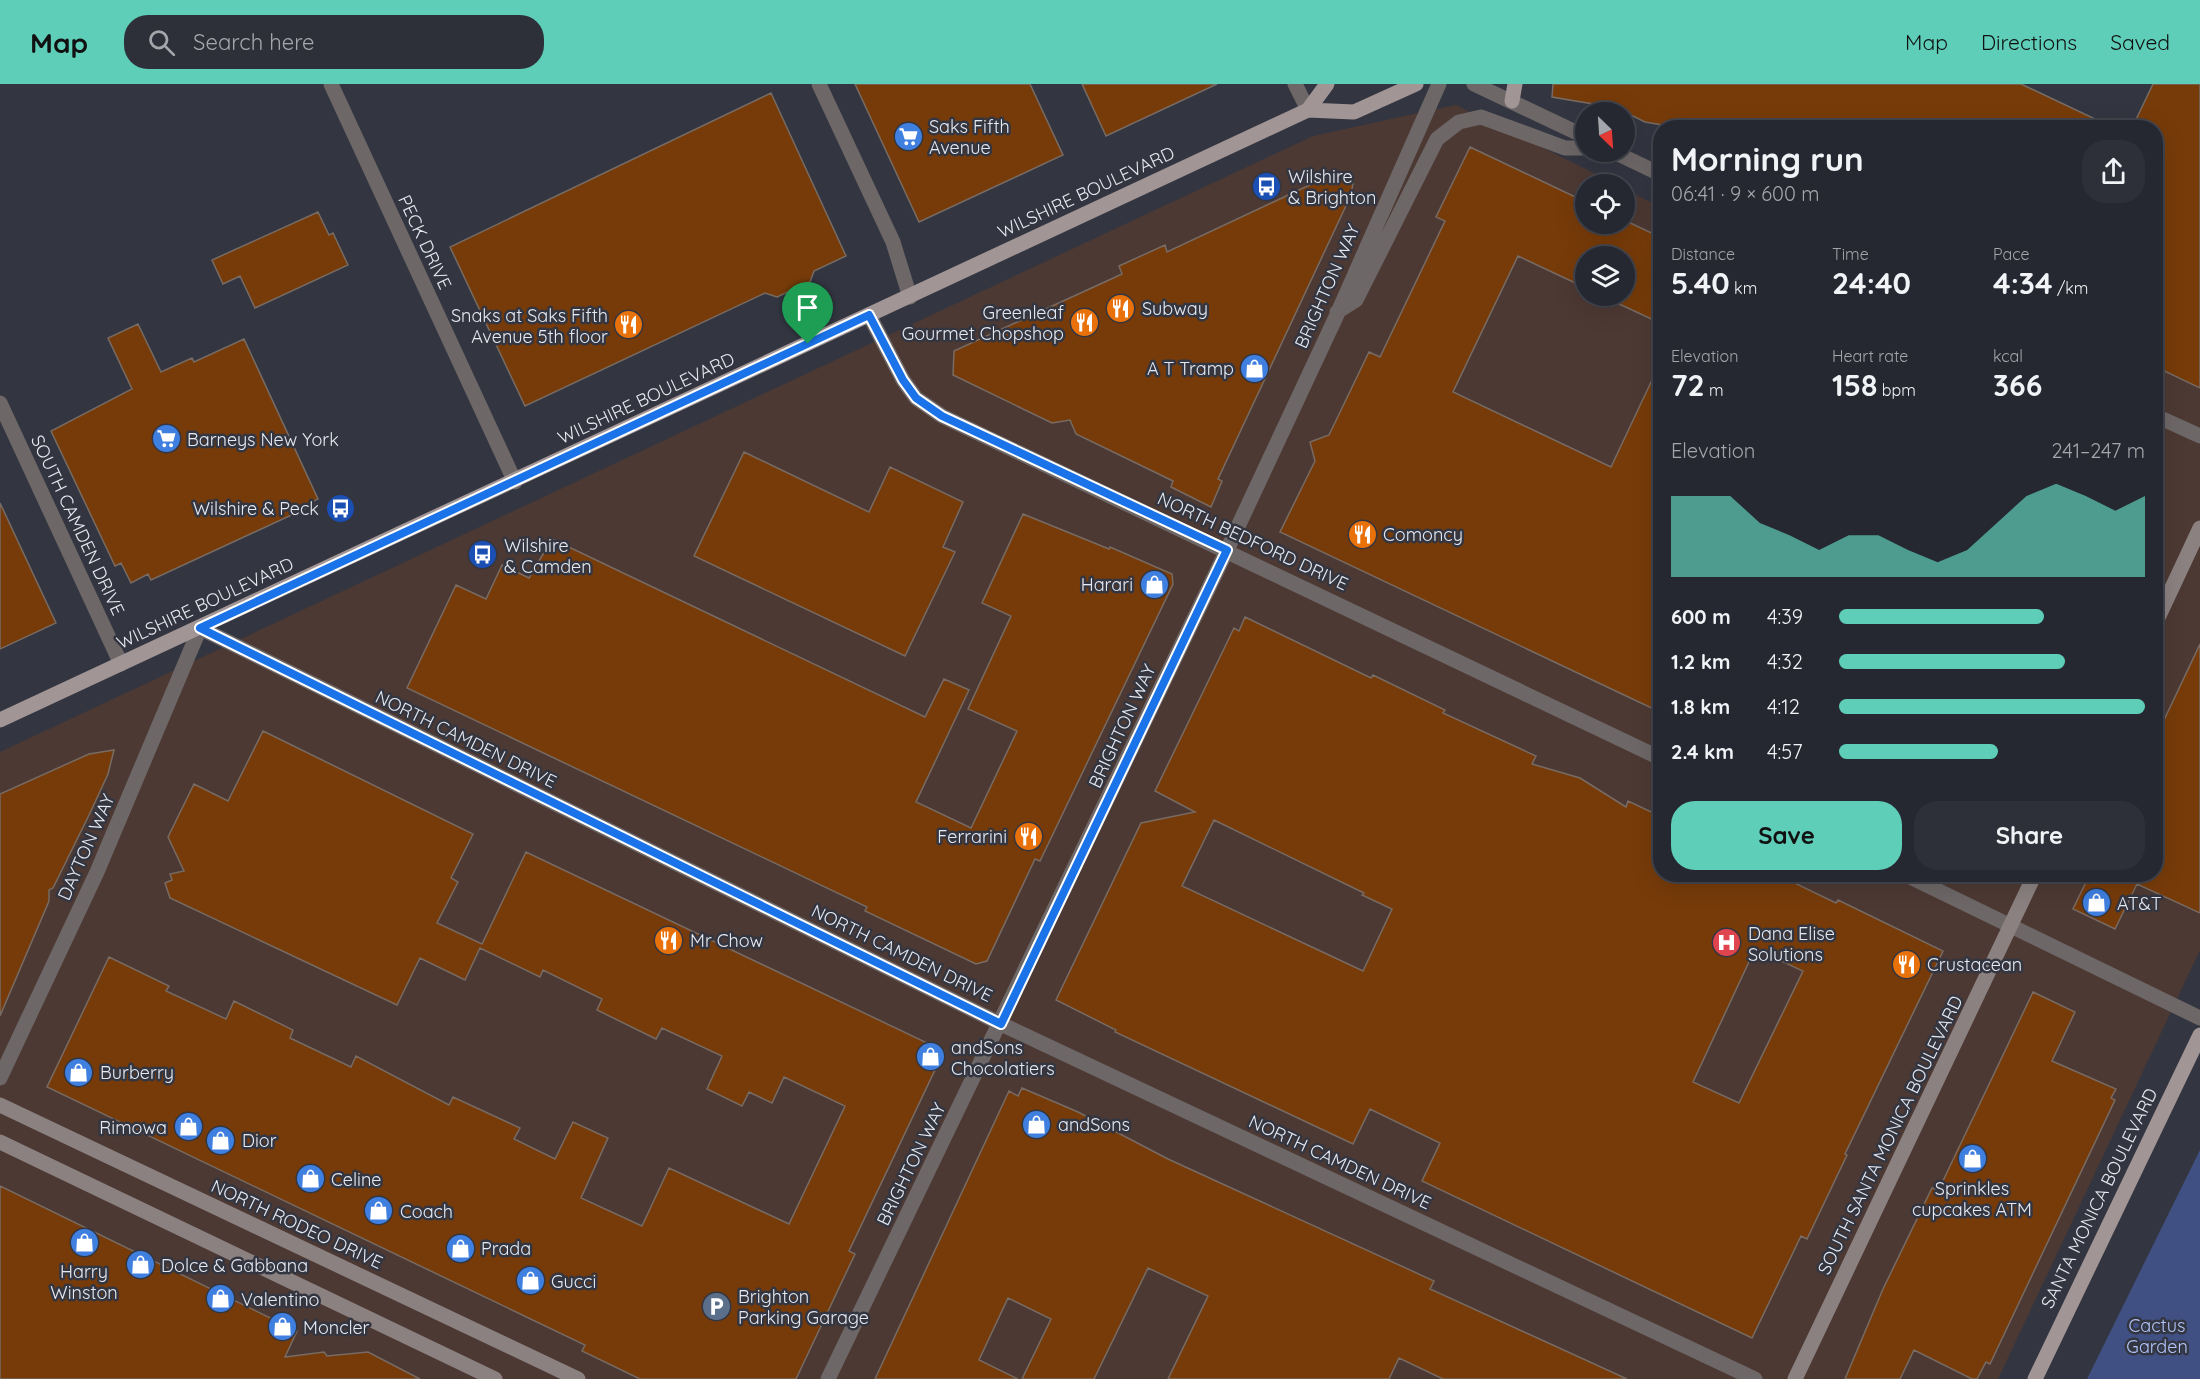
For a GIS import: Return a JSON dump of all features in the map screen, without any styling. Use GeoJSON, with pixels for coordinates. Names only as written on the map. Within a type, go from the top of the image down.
{"type":"FeatureCollection","features":[{"type":"Feature","properties":{"kind":"main road","name":"WILSHIRE BOULEVARD"},"geometry":{"type":"LineString","coordinates":[[1308,110],[1327,84]]}},
{"type":"Feature","properties":{"kind":"main road","name":"WILSHIRE BOULEVARD"},"geometry":{"type":"LineString","coordinates":[[0,720],[515,482],[1308,110],[1354,112],[1416,84]]}},
{"type":"Feature","properties":{"kind":"main road"},"geometry":{"type":"LineString","coordinates":[[1512,101],[1515,84]]}},
{"type":"Feature","properties":{"kind":"main road"},"geometry":{"type":"LineString","coordinates":[[2163,607],[2200,528]]}},
{"type":"Feature","properties":{"kind":"main road","name":"SOUTH SANTA MONICA BOULEVARD"},"geometry":{"type":"LineString","coordinates":[[1795,1379],[2031,882]]}},
{"type":"Feature","properties":{"kind":"main road","name":"SANTA MONICA BOULEVARD"},"geometry":{"type":"LineString","coordinates":[[2035,1379],[2200,1035]]}},
{"type":"Feature","properties":{"kind":"main road","name":"NORTH RODEO DRIVE"},"geometry":{"type":"LineString","coordinates":[[0,1105],[578,1379]]}},
{"type":"Feature","properties":{"kind":"main road"},"geometry":{"type":"LineString","coordinates":[[0,1142],[495,1379]]}},
{"type":"Feature","properties":{"kind":"street","name":"PECK DRIVE"},"geometry":{"type":"LineString","coordinates":[[331,84],[515,482]]}},
{"type":"Feature","properties":{"kind":"street"},"geometry":{"type":"LineString","coordinates":[[819,84],[893,242],[910,297]]}},
{"type":"Feature","properties":{"kind":"street"},"geometry":{"type":"LineString","coordinates":[[1295,84],[1308,110]]}},
{"type":"Feature","properties":{"kind":"street","name":"BRIGHTON WAY"},"geometry":{"type":"LineString","coordinates":[[828,1379],[1001,1024],[1227,550],[1439,84]]}},
{"type":"Feature","properties":{"kind":"street"},"geometry":{"type":"LineString","coordinates":[[1474,84],[1575,132]]}},
{"type":"Feature","properties":{"kind":"street"},"geometry":{"type":"LineString","coordinates":[[1337,312],[1356,300],[1437,139],[1459,122],[1481,117],[1565,148],[1575,148]]}},
{"type":"Feature","properties":{"kind":"street"},"geometry":{"type":"LineString","coordinates":[[1635,162],[1653,171]]}},
{"type":"Feature","properties":{"kind":"street","name":"NORTH BEDFORD DRIVE"},"geometry":{"type":"LineString","coordinates":[[869,315],[903,380],[916,398],[942,416],[1653,755]]}},
{"type":"Feature","properties":{"kind":"street","name":"SOUTH CAMDEN DRIVE"},"geometry":{"type":"LineString","coordinates":[[0,404],[121,664]]}},
{"type":"Feature","properties":{"kind":"street"},"geometry":{"type":"LineString","coordinates":[[2163,419],[2200,436]]}},
{"type":"Feature","properties":{"kind":"street","name":"NORTH CAMDEN DRIVE"},"geometry":{"type":"LineString","coordinates":[[200,628],[1001,1024],[1755,1379]]}},
{"type":"Feature","properties":{"kind":"street","name":"DAYTON WAY"},"geometry":{"type":"LineString","coordinates":[[0,1078],[97,873],[200,628]]}},
{"type":"Feature","properties":{"kind":"street"},"geometry":{"type":"LineString","coordinates":[[1920,882],[2200,1018]]}},
{"type":"Feature","properties":{"kind":"shaded area"},"geometry":{"type":"Polygon","coordinates":[[[1456,105],[1596,174],[1575,174],[1575,234],[1635,234],[1635,194],[1653,203],[1653,882],[2163,882],[2163,150],[2200,168],[2200,950],[1998,1379],[0,1379],[0,752],[1313,136],[1456,105]]]}},
{"type":"Feature","properties":{"kind":"green space","name":"Cactus Garden"},"geometry":{"type":"Polygon","coordinates":[[[2200,1150],[2200,1379],[2087,1379],[2200,1150]]]}},
{"type":"Feature","properties":{"kind":"building"},"geometry":{"type":"Polygon","coordinates":[[[855,84],[1030,84],[1063,155],[919,222],[855,84]]]}},
{"type":"Feature","properties":{"kind":"building"},"geometry":{"type":"Polygon","coordinates":[[[1082,84],[1217,84],[1106,136],[1082,84]]]}},
{"type":"Feature","properties":{"kind":"building"},"geometry":{"type":"Polygon","coordinates":[[[1553,84],[2021,84],[2097,120],[1653,120],[1653,123],[1635,117],[1635,102],[1582,102],[1552,97],[1553,84]]]}},
{"type":"Feature","properties":{"kind":"building"},"geometry":{"type":"Polygon","coordinates":[[[2153,84],[2200,84],[2200,388],[2163,370],[2163,120],[2136,120],[2153,84]]]}},
{"type":"Feature","properties":{"kind":"building"},"geometry":{"type":"Polygon","coordinates":[[[771,93],[846,256],[814,271],[810,282],[777,297],[765,293],[525,406],[450,247],[771,93]]]}},
{"type":"Feature","properties":{"kind":"building"},"geometry":{"type":"Polygon","coordinates":[[[1470,147],[1575,197],[1575,234],[1635,234],[1635,225],[1653,234],[1653,320],[1623,306],[1635,306],[1635,246],[1575,246],[1575,283],[1518,256],[1453,392],[1611,467],[1653,378],[1653,709],[1280,532],[1315,461],[1310,442],[1329,435],[1369,352],[1380,357],[1445,221],[1436,217],[1470,147]]]}},
{"type":"Feature","properties":{"kind":"building"},"geometry":{"type":"Polygon","coordinates":[[[1333,174],[1344,174],[1353,183],[1351,195],[1218,479],[1222,481],[1211,507],[1171,487],[1173,481],[1076,434],[1070,420],[1052,423],[953,375],[954,351],[1122,274],[1119,266],[1165,245],[1167,252],[1333,174]]]}},
{"type":"Feature","properties":{"kind":"building"},"geometry":{"type":"Polygon","coordinates":[[[318,212],[329,235],[333,233],[348,265],[255,308],[240,276],[223,284],[212,260],[318,212]]]}},
{"type":"Feature","properties":{"kind":"building"},"geometry":{"type":"Polygon","coordinates":[[[138,324],[161,372],[192,358],[194,362],[244,339],[318,499],[310,503],[311,506],[151,580],[148,574],[131,583],[121,563],[115,566],[51,431],[132,389],[108,338],[138,324]]]}},
{"type":"Feature","properties":{"kind":"building"},"geometry":{"type":"Polygon","coordinates":[[[744,452],[869,512],[890,467],[963,502],[943,547],[955,552],[905,656],[694,556],[744,452]]]}},
{"type":"Feature","properties":{"kind":"building"},"geometry":{"type":"Polygon","coordinates":[[[0,503],[56,623],[0,649],[0,503]]]}},
{"type":"Feature","properties":{"kind":"building"},"geometry":{"type":"Polygon","coordinates":[[[1023,514],[1109,549],[1110,547],[1172,574],[1173,584],[1040,861],[1035,859],[987,961],[976,964],[865,911],[867,907],[407,688],[456,585],[486,599],[502,565],[529,578],[552,539],[925,717],[944,679],[969,690],[916,802],[971,828],[1017,731],[968,709],[1011,616],[982,603],[1023,514]]]}},
{"type":"Feature","properties":{"kind":"building"},"geometry":{"type":"Polygon","coordinates":[[[1245,617],[1371,678],[1373,675],[1445,710],[1443,713],[1536,756],[1532,764],[1580,778],[1626,807],[1628,801],[1653,813],[1653,882],[1793,882],[1836,903],[1838,900],[1943,951],[1845,1154],[1847,1155],[1807,1239],[1801,1236],[1752,1338],[1422,1181],[1440,1143],[1370,1109],[1353,1144],[1115,1032],[1116,1030],[1056,1000],[1141,823],[1195,812],[1155,791],[1234,628],[1239,631],[1245,617]],[[1214,820],[1182,886],[1363,971],[1392,909],[1362,895],[1364,893],[1214,820]],[[1755,949],[1693,1082],[1739,1103],[1803,971],[1755,949]]]}},
{"type":"Feature","properties":{"kind":"building"},"geometry":{"type":"Polygon","coordinates":[[[2200,644],[2200,913],[2137,884],[2115,929],[2073,909],[2086,882],[2163,882],[2163,722],[2200,644]]]}},
{"type":"Feature","properties":{"kind":"building"},"geometry":{"type":"Polygon","coordinates":[[[263,731],[473,834],[451,878],[458,882],[437,923],[482,944],[526,852],[944,1051],[849,1251],[855,1254],[796,1379],[640,1379],[582,1351],[585,1345],[47,1087],[109,957],[169,986],[166,991],[226,1019],[234,1001],[293,1030],[290,1038],[351,1067],[356,1056],[449,1105],[453,1097],[520,1128],[514,1139],[555,1159],[573,1122],[608,1138],[581,1198],[642,1226],[669,1168],[789,1224],[845,1106],[784,1077],[772,1103],[749,1092],[742,1106],[707,1089],[722,1056],[662,1028],[656,1039],[597,1010],[602,999],[543,970],[540,977],[480,948],[465,980],[420,958],[397,1005],[170,898],[165,883],[172,880],[170,874],[184,871],[168,837],[194,784],[228,801],[263,731]]]}},
{"type":"Feature","properties":{"kind":"building"},"geometry":{"type":"Polygon","coordinates":[[[114,750],[108,774],[90,813],[53,888],[49,890],[49,901],[0,1016],[0,794],[89,754],[114,750]]]}},
{"type":"Feature","properties":{"kind":"building"},"geometry":{"type":"Polygon","coordinates":[[[2033,992],[2075,1012],[2052,1061],[2116,1089],[2111,1098],[2115,1100],[1990,1364],[1986,1362],[1977,1379],[1972,1379],[1914,1350],[1900,1379],[1845,1379],[1883,1289],[1932,1188],[1938,1190],[1941,1185],[2033,992]]]}},
{"type":"Feature","properties":{"kind":"building"},"geometry":{"type":"Polygon","coordinates":[[[1022,1088],[1078,1112],[1168,1159],[1434,1281],[1430,1289],[1627,1379],[1443,1379],[1399,1358],[1389,1379],[1168,1379],[1208,1296],[1148,1268],[1094,1379],[1022,1379],[1051,1319],[1008,1298],[979,1360],[1018,1379],[875,1379],[1009,1091],[1018,1096],[1022,1088]]]}},
{"type":"Feature","properties":{"kind":"building"},"geometry":{"type":"Polygon","coordinates":[[[0,1186],[297,1331],[285,1357],[324,1352],[327,1356],[368,1352],[420,1379],[0,1379],[0,1186]]]}},
{"type":"Feature","properties":{"kind":"place","name":"Saks Fifth Avenue"},"geometry":{"type":"Point","coordinates":[908,136]}},
{"type":"Feature","properties":{"kind":"place","name":"Wilshire & Brighton"},"geometry":{"type":"Point","coordinates":[1267,186]}},
{"type":"Feature","properties":{"kind":"place","name":"Subway"},"geometry":{"type":"Point","coordinates":[1121,308]}},
{"type":"Feature","properties":{"kind":"place","name":"Greenleaf Gourmet Chopshop"},"geometry":{"type":"Point","coordinates":[1085,322]}},
{"type":"Feature","properties":{"kind":"place","name":"Snaks at Saks Fifth Avenue 5th floor"},"geometry":{"type":"Point","coordinates":[629,325]}},
{"type":"Feature","properties":{"kind":"place","name":"A T Tramp"},"geometry":{"type":"Point","coordinates":[1255,368]}},
{"type":"Feature","properties":{"kind":"place","name":"Barneys New York"},"geometry":{"type":"Point","coordinates":[166,439]}},
{"type":"Feature","properties":{"kind":"place","name":"Wilshire & Peck"},"geometry":{"type":"Point","coordinates":[340,508]}},
{"type":"Feature","properties":{"kind":"place","name":"Comoncy"},"geometry":{"type":"Point","coordinates":[1362,534]}},
{"type":"Feature","properties":{"kind":"place","name":"Wilshire & Camden"},"geometry":{"type":"Point","coordinates":[483,555]}},
{"type":"Feature","properties":{"kind":"place","name":"Harari"},"geometry":{"type":"Point","coordinates":[1154,584]}},
{"type":"Feature","properties":{"kind":"place","name":"Ferrarini"},"geometry":{"type":"Point","coordinates":[1028,836]}},
{"type":"Feature","properties":{"kind":"place","name":"AT&T"},"geometry":{"type":"Point","coordinates":[2096,903]}},
{"type":"Feature","properties":{"kind":"place","name":"Mr Chow"},"geometry":{"type":"Point","coordinates":[669,940]}},
{"type":"Feature","properties":{"kind":"place","name":"Dana Elise Solutions"},"geometry":{"type":"Point","coordinates":[1727,943]}},
{"type":"Feature","properties":{"kind":"place","name":"Crustacean"},"geometry":{"type":"Point","coordinates":[1906,964]}},
{"type":"Feature","properties":{"kind":"place","name":"andSons Chocolatiers"},"geometry":{"type":"Point","coordinates":[930,1057]}},
{"type":"Feature","properties":{"kind":"place","name":"Burberry"},"geometry":{"type":"Point","coordinates":[79,1072]}},
{"type":"Feature","properties":{"kind":"place","name":"andSons"},"geometry":{"type":"Point","coordinates":[1037,1124]}},
{"type":"Feature","properties":{"kind":"place","name":"Rimowa"},"geometry":{"type":"Point","coordinates":[188,1127]}},
{"type":"Feature","properties":{"kind":"place","name":"Dior"},"geometry":{"type":"Point","coordinates":[221,1140]}},
{"type":"Feature","properties":{"kind":"place","name":"Sprinkles cupcakes ATM"},"geometry":{"type":"Point","coordinates":[1972,1159]}},
{"type":"Feature","properties":{"kind":"place","name":"Celine"},"geometry":{"type":"Point","coordinates":[310,1179]}},
{"type":"Feature","properties":{"kind":"place","name":"Coach"},"geometry":{"type":"Point","coordinates":[379,1211]}},
{"type":"Feature","properties":{"kind":"place","name":"Harry Winston"},"geometry":{"type":"Point","coordinates":[84,1242]}},
{"type":"Feature","properties":{"kind":"place","name":"Prada"},"geometry":{"type":"Point","coordinates":[460,1248]}},
{"type":"Feature","properties":{"kind":"place","name":"Dolce & Gabbana"},"geometry":{"type":"Point","coordinates":[140,1265]}},
{"type":"Feature","properties":{"kind":"place","name":"Gucci"},"geometry":{"type":"Point","coordinates":[530,1281]}},
{"type":"Feature","properties":{"kind":"place","name":"Valentino"},"geometry":{"type":"Point","coordinates":[220,1299]}},
{"type":"Feature","properties":{"kind":"place","name":"Brighton Parking Garage"},"geometry":{"type":"Point","coordinates":[717,1306]}},
{"type":"Feature","properties":{"kind":"place","name":"Moncler"},"geometry":{"type":"Point","coordinates":[282,1327]}},
{"type":"Feature","properties":{"kind":"route"},"geometry":{"type":"LineString","coordinates":[[869,315],[896,371],[916,398],[942,416],[1227,550],[1001,1024],[200,628],[808,344],[869,315]]}}]}
